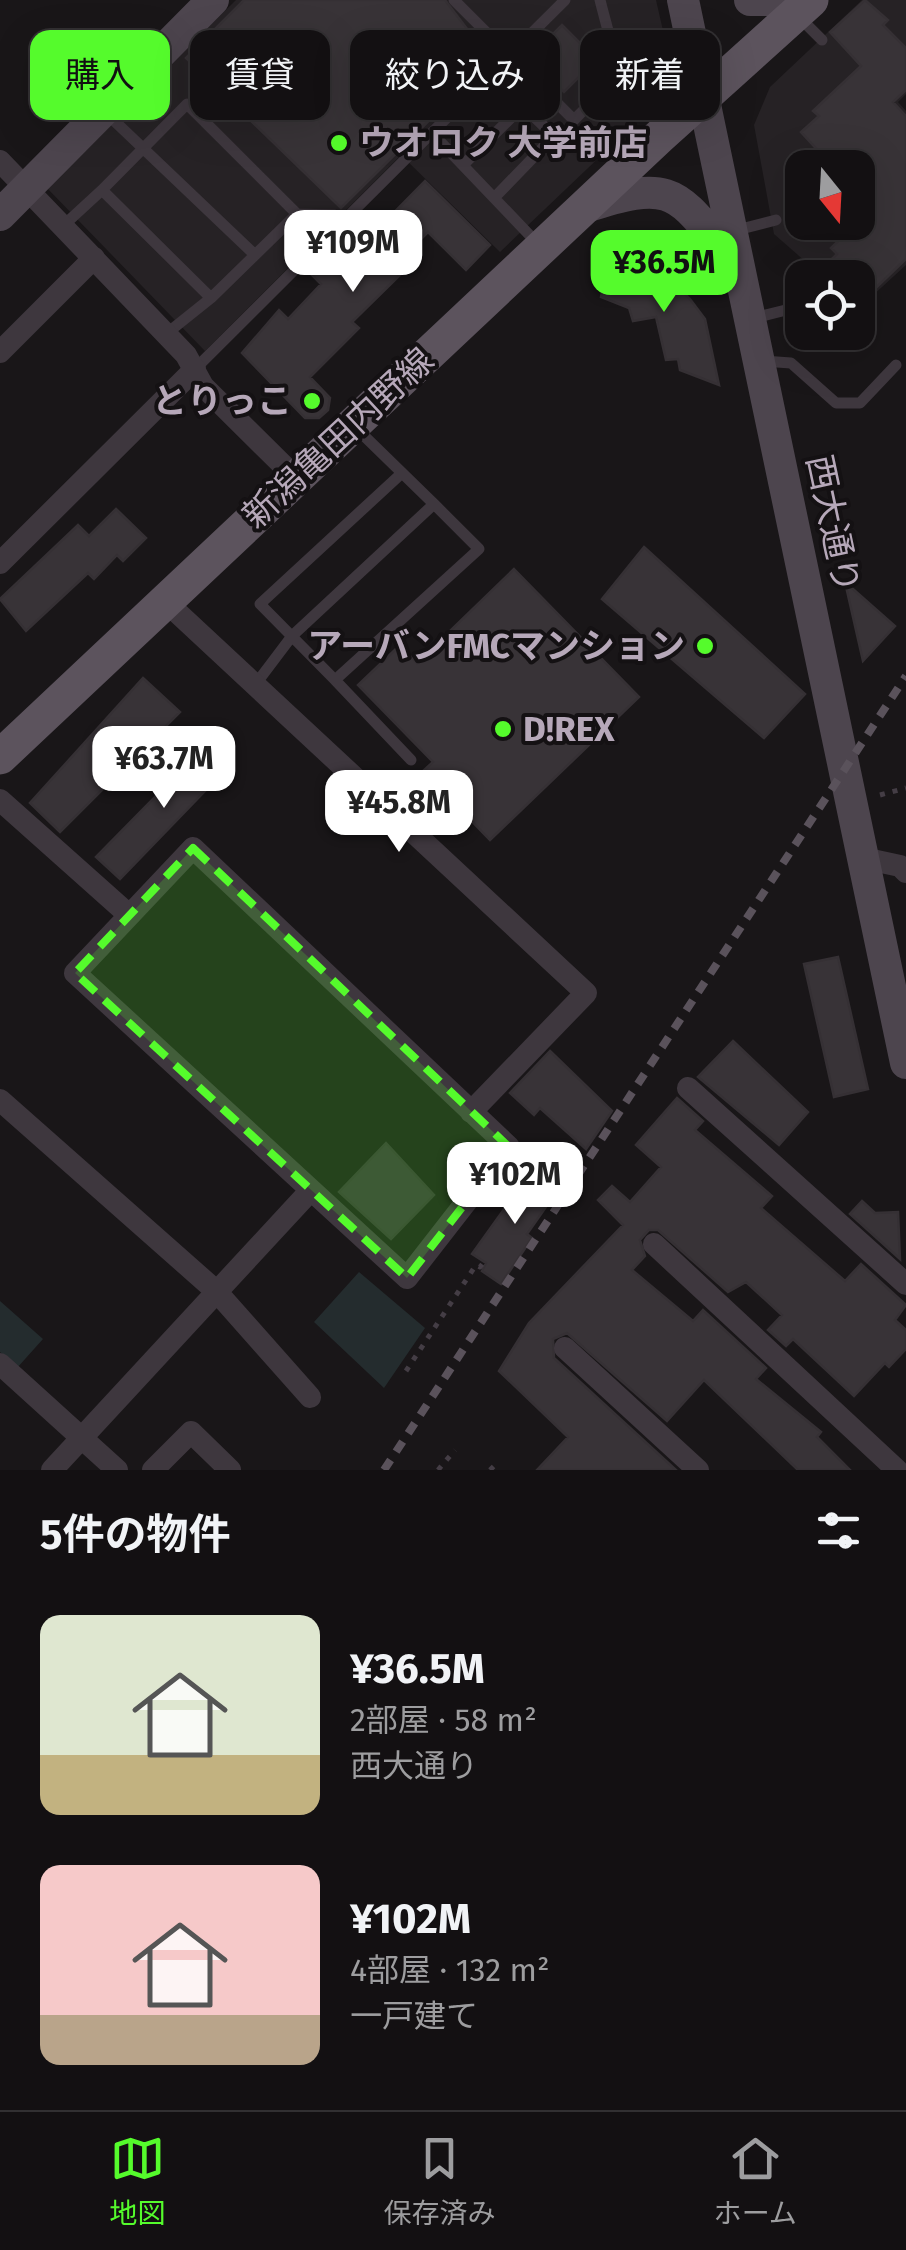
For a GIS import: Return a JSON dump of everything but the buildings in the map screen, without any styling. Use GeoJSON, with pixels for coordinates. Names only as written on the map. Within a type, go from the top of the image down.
{"type":"FeatureCollection","features":[{"type":"Feature","properties":{"kind":"main road","name":"新潟亀田内野線"},"geometry":{"type":"LineString","coordinates":[[720,80],[796,5]]}},
{"type":"Feature","properties":{"kind":"main road","name":"新潟亀田内野線"},"geometry":{"type":"LineString","coordinates":[[0,757],[679,120]]}},
{"type":"Feature","properties":{"kind":"street"},"geometry":{"type":"LineString","coordinates":[[170,44],[213,0]]}},
{"type":"Feature","properties":{"kind":"street","name":"西大通り"},"geometry":{"type":"LineString","coordinates":[[684,0],[690,30]]}},
{"type":"Feature","properties":{"kind":"street"},"geometry":{"type":"LineString","coordinates":[[750,0],[796,5]]}},
{"type":"Feature","properties":{"kind":"street"},"geometry":{"type":"LineString","coordinates":[[0,215],[96,120]]}},
{"type":"Feature","properties":{"kind":"street","name":"西大通り"},"geometry":{"type":"LineString","coordinates":[[707,120],[906,1063]]}},
{"type":"Feature","properties":{"kind":"street"},"geometry":{"type":"LineString","coordinates":[[0,161],[166,334],[194,368],[203,386],[295,477]]}},
{"type":"Feature","properties":{"kind":"street"},"geometry":{"type":"LineString","coordinates":[[586,207],[627,194],[667,193],[685,203],[733,248]]}},
{"type":"Feature","properties":{"kind":"street"},"geometry":{"type":"LineString","coordinates":[[0,352],[94,258]]}},
{"type":"Feature","properties":{"kind":"street"},"geometry":{"type":"LineString","coordinates":[[0,563],[194,368]]}},
{"type":"Feature","properties":{"kind":"street"},"geometry":{"type":"LineString","coordinates":[[166,602],[586,993],[472,1112]]}},
{"type":"Feature","properties":{"kind":"street"},"geometry":{"type":"LineString","coordinates":[[0,800],[129,915]]}},
{"type":"Feature","properties":{"kind":"street"},"geometry":{"type":"LineString","coordinates":[[193,848],[472,1112],[509,1146],[408,1278],[75,974],[193,848]]}},
{"type":"Feature","properties":{"kind":"street"},"geometry":{"type":"LineString","coordinates":[[863,858],[904,866]]}},
{"type":"Feature","properties":{"kind":"street"},"geometry":{"type":"LineString","coordinates":[[688,1088],[906,1284]]}},
{"type":"Feature","properties":{"kind":"street"},"geometry":{"type":"LineString","coordinates":[[0,1100],[216,1291],[310,1397]]}},
{"type":"Feature","properties":{"kind":"street"},"geometry":{"type":"LineString","coordinates":[[52,1470],[311,1190]]}},
{"type":"Feature","properties":{"kind":"street"},"geometry":{"type":"LineString","coordinates":[[654,1244],[897,1470]]}},
{"type":"Feature","properties":{"kind":"street"},"geometry":{"type":"LineString","coordinates":[[565,1348],[698,1470]]}},
{"type":"Feature","properties":{"kind":"street"},"geometry":{"type":"LineString","coordinates":[[0,1364],[117,1470]]}},
{"type":"Feature","properties":{"kind":"street"},"geometry":{"type":"LineString","coordinates":[[153,1470],[191,1432],[230,1470]]}},
{"type":"Feature","properties":{"kind":"lane"},"geometry":{"type":"LineString","coordinates":[[454,0],[484,30]]}},
{"type":"Feature","properties":{"kind":"lane"},"geometry":{"type":"LineString","coordinates":[[536,30],[565,0]]}},
{"type":"Feature","properties":{"kind":"lane"},"geometry":{"type":"LineString","coordinates":[[560,106],[574,120],[614,75],[616,60],[600,0]]}},
{"type":"Feature","properties":{"kind":"lane"},"geometry":{"type":"LineString","coordinates":[[796,5],[822,40]]}},
{"type":"Feature","properties":{"kind":"lane"},"geometry":{"type":"LineString","coordinates":[[64,225],[187,104],[297,214],[334,215],[343,222]]}},
{"type":"Feature","properties":{"kind":"lane"},"geometry":{"type":"LineString","coordinates":[[464,165],[522,106],[554,136],[495,197]]}},
{"type":"Feature","properties":{"kind":"lane"},"geometry":{"type":"LineString","coordinates":[[113,120],[255,255]]}},
{"type":"Feature","properties":{"kind":"lane"},"geometry":{"type":"LineString","coordinates":[[194,368],[445,120]]}},
{"type":"Feature","properties":{"kind":"lane"},"geometry":{"type":"LineString","coordinates":[[540,123],[543,120]]}},
{"type":"Feature","properties":{"kind":"lane"},"geometry":{"type":"LineString","coordinates":[[432,133],[542,248]]}},
{"type":"Feature","properties":{"kind":"lane"},"geometry":{"type":"LineString","coordinates":[[102,190],[211,298]]}},
{"type":"Feature","properties":{"kind":"lane"},"geometry":{"type":"LineString","coordinates":[[166,334],[211,298],[297,214]]}},
{"type":"Feature","properties":{"kind":"lane"},"geometry":{"type":"LineString","coordinates":[[733,248],[776,220]]}},
{"type":"Feature","properties":{"kind":"lane"},"geometry":{"type":"LineString","coordinates":[[750,319],[785,310]]}},
{"type":"Feature","properties":{"kind":"lane"},"geometry":{"type":"LineString","coordinates":[[759,361],[791,363],[836,403],[860,403],[896,365]]}},
{"type":"Feature","properties":{"kind":"lane"},"geometry":{"type":"LineString","coordinates":[[334,680],[479,549],[352,424]]}},
{"type":"Feature","properties":{"kind":"lane"},"geometry":{"type":"LineString","coordinates":[[402,473],[260,604],[411,760]]}},
{"type":"Feature","properties":{"kind":"lane"},"geometry":{"type":"LineString","coordinates":[[255,685],[292,636],[434,504]]}},
{"type":"Feature","properties":{"kind":"path"},"geometry":{"type":"LineString","coordinates":[[883,794],[906,788]]}},
{"type":"Feature","properties":{"kind":"path"},"geometry":{"type":"LineString","coordinates":[[406,1371],[476,1264],[480,1268],[484,1262]]}},
{"type":"Feature","properties":{"kind":"path"},"geometry":{"type":"LineString","coordinates":[[438,1470],[455,1450]]}},
{"type":"Feature","properties":{"kind":"highlighted area"},"geometry":{"type":"Polygon","coordinates":[[[193,848],[509,1147],[407,1278],[75,973],[193,848]]]}},
{"type":"Feature","properties":{"kind":"shaded area"},"geometry":{"type":"Polygon","coordinates":[[[236,0],[656,0],[663,30],[580,30],[580,120],[638,120],[500,252],[401,155],[205,351],[46,187],[114,120],[170,120],[170,65],[190,45],[190,120],[330,120],[330,30],[206,30],[236,0]]]}},
{"type":"Feature","properties":{"kind":"shaded area"},"geometry":{"type":"Polygon","coordinates":[[[862,0],[906,0],[906,94],[898,102],[906,111],[906,265],[875,293],[875,260],[804,260],[774,234],[754,125],[770,87],[862,0]]]}},
{"type":"Feature","properties":{"kind":"shaded area"},"geometry":{"type":"Polygon","coordinates":[[[359,1272],[425,1328],[384,1388],[314,1322],[359,1272]]]}},
{"type":"Feature","properties":{"kind":"shaded area"},"geometry":{"type":"Polygon","coordinates":[[[0,1301],[43,1339],[17,1368],[0,1352],[0,1301]]]}},
{"type":"Feature","properties":{"kind":"railway"},"geometry":{"type":"LineString","coordinates":[[384,1470],[906,676]]}},
{"type":"Feature","properties":{"kind":"place","name":"ウオロク 大学前店"},"geometry":{"type":"Point","coordinates":[339,143]}},
{"type":"Feature","properties":{"kind":"place","name":"とりっこ"},"geometry":{"type":"Point","coordinates":[312,401]}},
{"type":"Feature","properties":{"kind":"place","name":"アーバンFMCマンション"},"geometry":{"type":"Point","coordinates":[705,646]}},
{"type":"Feature","properties":{"kind":"place","name":"D!REX"},"geometry":{"type":"Point","coordinates":[503,729]}}]}
